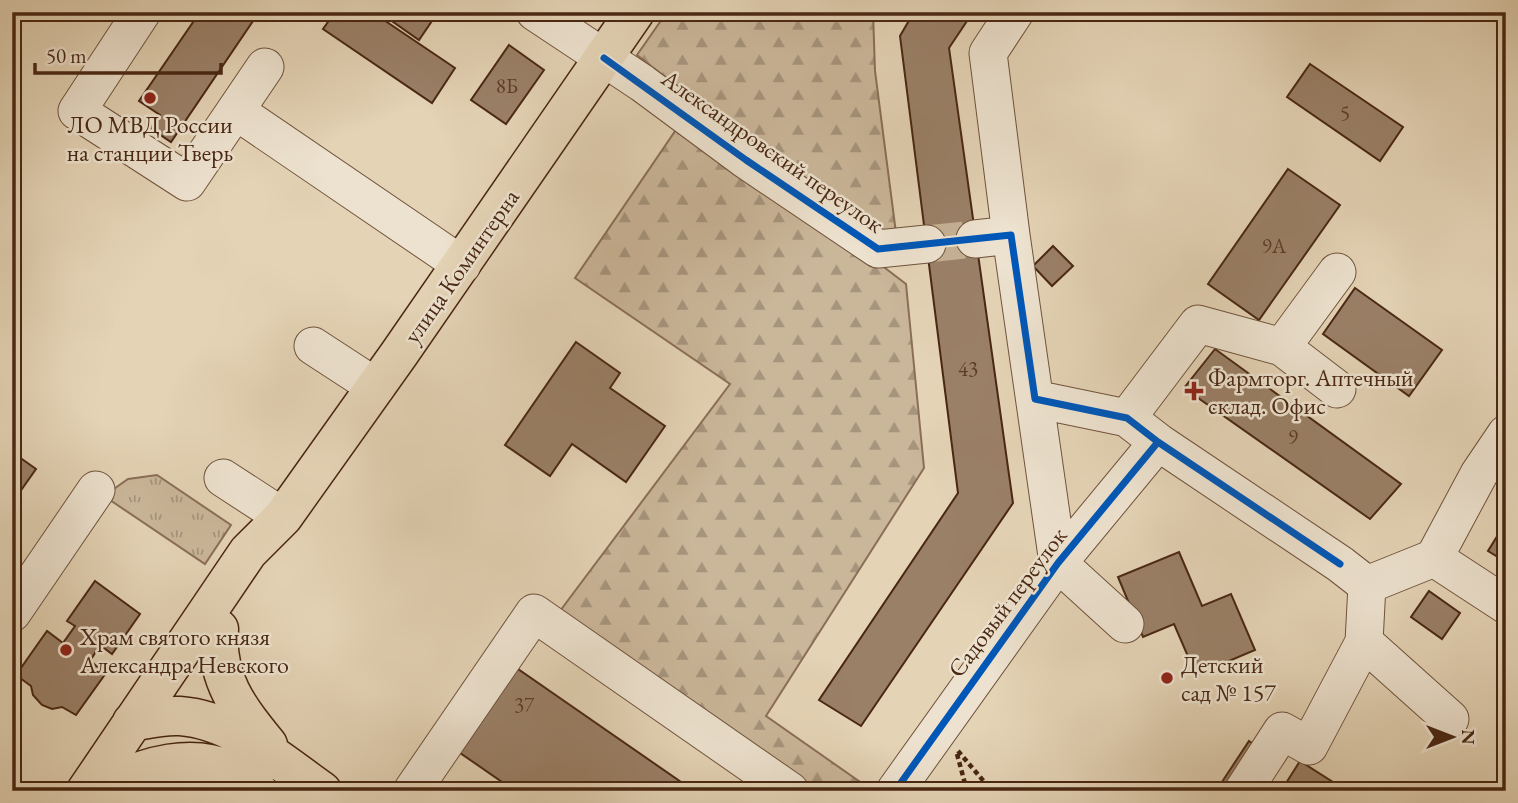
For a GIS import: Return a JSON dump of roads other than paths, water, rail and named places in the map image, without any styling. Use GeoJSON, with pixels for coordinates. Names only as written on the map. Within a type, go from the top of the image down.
{"type":"FeatureCollection","features":[{"type":"Feature","properties":{"kind":"main road","name":"улица Коминтерна"},"geometry":{"type":"LineString","coordinates":[[104,788],[164,712],[248,552],[283,517],[462,265],[635,12]]}},
{"type":"Feature","properties":{"kind":"main road"},"geometry":{"type":"LineString","coordinates":[[164,712],[179,663],[204,634],[219,658],[226,685],[272,778]]}},
{"type":"Feature","properties":{"kind":"main road"},"geometry":{"type":"LineString","coordinates":[[164,712],[227,769]]}},
{"type":"Feature","properties":{"kind":"main road"},"geometry":{"type":"LineString","coordinates":[[164,712],[213,723],[233,731],[272,778]]}},
{"type":"Feature","properties":{"kind":"main road"},"geometry":{"type":"LineString","coordinates":[[104,788],[145,769],[169,764],[202,764],[321,791]]}},
{"type":"Feature","properties":{"kind":"street"},"geometry":{"type":"LineString","coordinates":[[142,12],[77,111],[187,182],[265,67]]}},
{"type":"Feature","properties":{"kind":"street","name":"Александровский переулок"},"geometry":{"type":"LineString","coordinates":[[535,12],[878,248],[927,244]]}},
{"type":"Feature","properties":{"kind":"street"},"geometry":{"type":"LineString","coordinates":[[1015,12],[988,53],[1058,563],[1125,624]]}},
{"type":"Feature","properties":{"kind":"street"},"geometry":{"type":"LineString","coordinates":[[236,111],[462,265]]}},
{"type":"Feature","properties":{"kind":"street"},"geometry":{"type":"LineString","coordinates":[[975,239],[1011,235]]}},
{"type":"Feature","properties":{"kind":"street"},"geometry":{"type":"LineString","coordinates":[[1282,347],[1337,272]]}},
{"type":"Feature","properties":{"kind":"street"},"geometry":{"type":"LineString","coordinates":[[1127,418],[1198,324],[1282,347],[1337,389]]}},
{"type":"Feature","properties":{"kind":"street"},"geometry":{"type":"LineString","coordinates":[[313,346],[376,387]]}},
{"type":"Feature","properties":{"kind":"street"},"geometry":{"type":"LineString","coordinates":[[1035,398],[1127,418],[1158,442],[1354,575],[1434,558],[1506,605]]}},
{"type":"Feature","properties":{"kind":"street"},"geometry":{"type":"LineString","coordinates":[[1434,558],[1479,474],[1506,434]]}},
{"type":"Feature","properties":{"kind":"street","name":"Садовый переулок"},"geometry":{"type":"LineString","coordinates":[[895,791],[1058,563],[1158,442]]}},
{"type":"Feature","properties":{"kind":"street"},"geometry":{"type":"LineString","coordinates":[[223,478],[283,517]]}},
{"type":"Feature","properties":{"kind":"street"},"geometry":{"type":"LineString","coordinates":[[12,613],[96,490]]}},
{"type":"Feature","properties":{"kind":"street"},"geometry":{"type":"LineString","coordinates":[[1242,791],[1282,731],[1308,746],[1364,642],[1354,575]]}},
{"type":"Feature","properties":{"kind":"street"},"geometry":{"type":"LineString","coordinates":[[412,791],[534,613],[790,791]]}},
{"type":"Feature","properties":{"kind":"street"},"geometry":{"type":"LineString","coordinates":[[1364,642],[1450,719]]}},
{"type":"Feature","properties":{"kind":"tunnel"},"geometry":{"type":"LineString","coordinates":[[927,244],[975,239]]}},
{"type":"Feature","properties":{"kind":"place","name":"ЛО МВД России на станции Тверь"},"geometry":{"type":"Point","coordinates":[150,98]}},
{"type":"Feature","properties":{"kind":"place","name":"Фармторг. Аптечный склад. Офис"},"geometry":{"type":"Point","coordinates":[1194,391]}},
{"type":"Feature","properties":{"kind":"place","name":"Храм святого князя Александра Невского"},"geometry":{"type":"Point","coordinates":[66,650]}},
{"type":"Feature","properties":{"kind":"place","name":"Детский сад № 157"},"geometry":{"type":"Point","coordinates":[1167,678]}}]}
